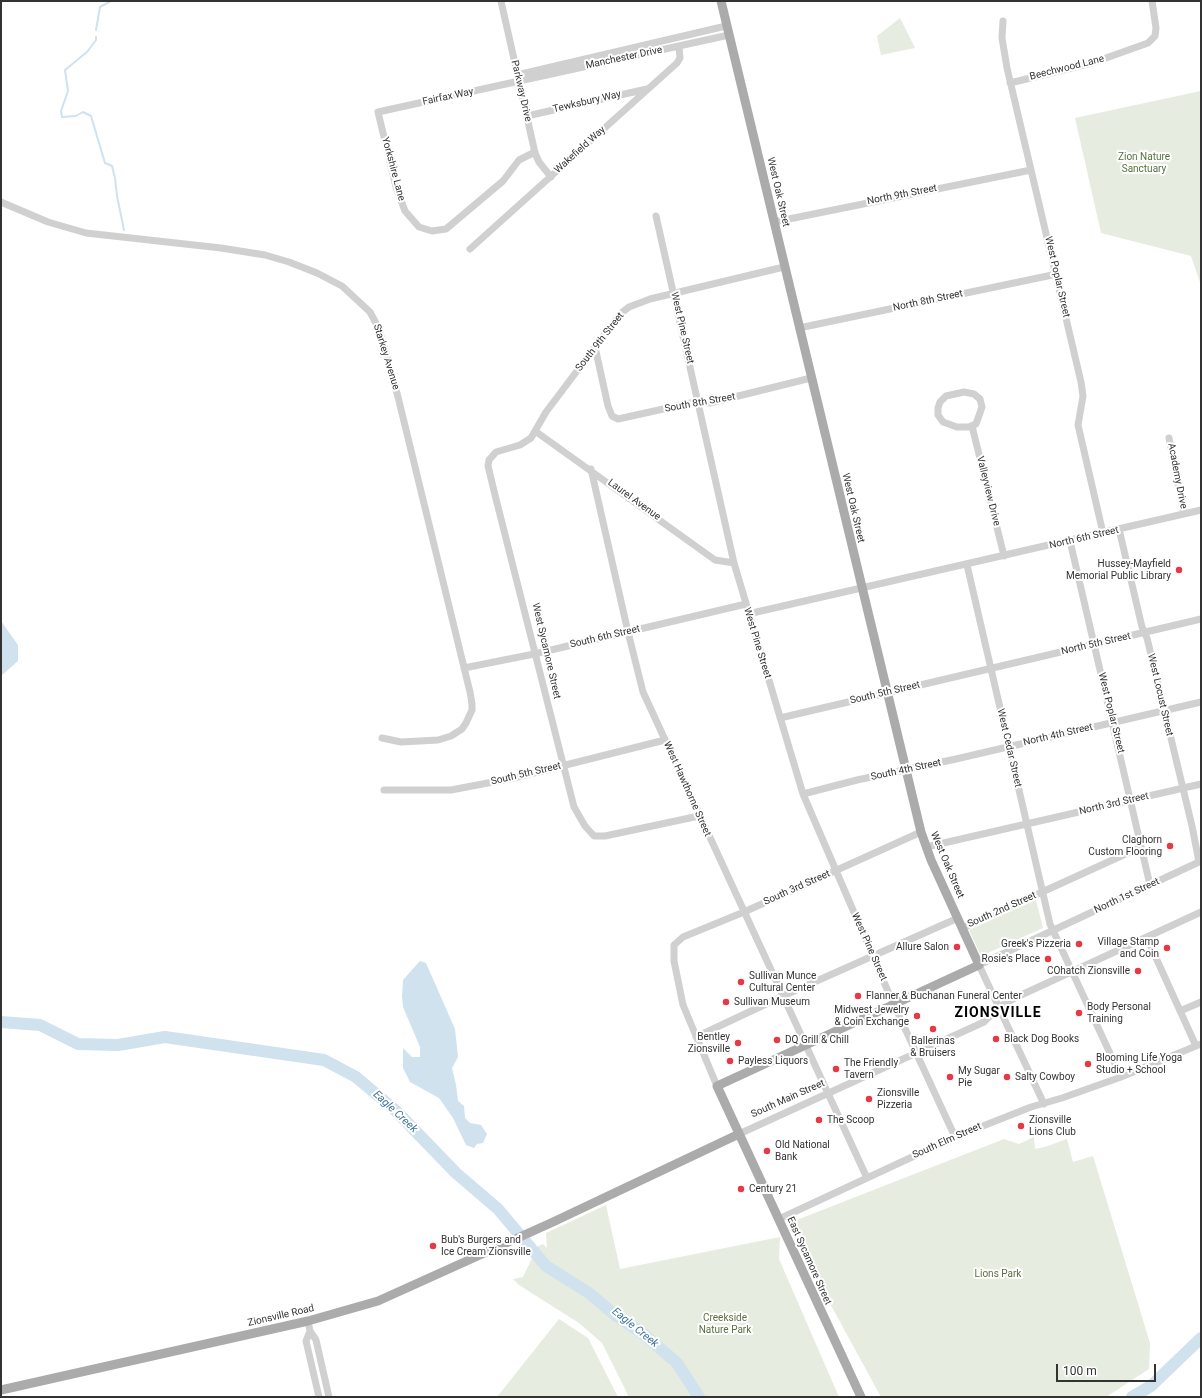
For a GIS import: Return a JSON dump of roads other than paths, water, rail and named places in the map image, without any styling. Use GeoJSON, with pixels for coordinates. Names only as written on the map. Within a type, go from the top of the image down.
{"type":"FeatureCollection","features":[{"type":"Feature","properties":{"kind":"main road","name":"West Oak Street"},"geometry":{"type":"LineString","coordinates":[[721,1],[920,832],[979,965]]}},
{"type":"Feature","properties":{"kind":"main road"},"geometry":{"type":"LineString","coordinates":[[739,1134],[717,1086],[979,965]]}},
{"type":"Feature","properties":{"kind":"main road","name":"East Sycamore Street"},"geometry":{"type":"LineString","coordinates":[[739,1134],[861,1397]]}},
{"type":"Feature","properties":{"kind":"main road","name":"South Main Street"},"geometry":{"type":"LineString","coordinates":[[552,1222],[739,1134]]}},
{"type":"Feature","properties":{"kind":"main road","name":"Zionsville Road"},"geometry":{"type":"LineString","coordinates":[[1,1390],[308,1321],[378,1301],[552,1222]]}},
{"type":"Feature","properties":{"kind":"street","name":"Parkway Drive"},"geometry":{"type":"LineString","coordinates":[[501,1],[535,152],[539,162],[551,177]]}},
{"type":"Feature","properties":{"kind":"street","name":"Beechwood Lane"},"geometry":{"type":"LineString","coordinates":[[1010,83],[1092,63],[1148,43],[1155,36],[1156,28],[1152,1]]}},
{"type":"Feature","properties":{"kind":"street","name":"West Poplar Street"},"geometry":{"type":"LineString","coordinates":[[1003,21],[1002,38],[1010,83],[1082,382],[1083,396],[1078,426],[1103,533]]}},
{"type":"Feature","properties":{"kind":"street","name":"Manchester Drive"},"geometry":{"type":"LineString","coordinates":[[518,78],[728,31]]}},
{"type":"Feature","properties":{"kind":"street","name":"Manchester Drive"},"geometry":{"type":"LineString","coordinates":[[518,78],[679,46],[728,31]]}},
{"type":"Feature","properties":{"kind":"street","name":"Wakefield Way"},"geometry":{"type":"LineString","coordinates":[[470,250],[677,63],[680,58],[679,46]]}},
{"type":"Feature","properties":{"kind":"street","name":"Fairfax Way"},"geometry":{"type":"LineString","coordinates":[[378,112],[518,78]]}},
{"type":"Feature","properties":{"kind":"street","name":"Tewksbury Way"},"geometry":{"type":"LineString","coordinates":[[526,116],[647,89]]}},
{"type":"Feature","properties":{"kind":"street","name":"Yorkshire Lane"},"geometry":{"type":"LineString","coordinates":[[378,112],[396,185],[405,211],[419,227],[432,231],[446,229],[503,181],[520,160],[535,152]]}},
{"type":"Feature","properties":{"kind":"street","name":"North 9th Street"},"geometry":{"type":"LineString","coordinates":[[774,222],[1031,170]]}},
{"type":"Feature","properties":{"kind":"street","name":"Starkey Avenue"},"geometry":{"type":"LineString","coordinates":[[1,202],[48,222],[86,233],[208,246],[264,255],[289,262],[317,273],[342,286],[363,305],[378,326],[388,358],[470,692],[472,710],[462,729],[451,736],[438,740],[401,742],[382,738]]}},
{"type":"Feature","properties":{"kind":"street","name":"West Pine Street"},"geometry":{"type":"LineString","coordinates":[[656,216],[734,563],[803,794],[835,871],[955,1137]]}},
{"type":"Feature","properties":{"kind":"street","name":"South 9th Street"},"geometry":{"type":"LineString","coordinates":[[535,431],[546,412],[620,314],[629,307],[637,303],[784,267]]}},
{"type":"Feature","properties":{"kind":"street","name":"North 8th Street"},"geometry":{"type":"LineString","coordinates":[[799,328],[1057,274]]}},
{"type":"Feature","properties":{"kind":"street","name":"South 8th Street"},"geometry":{"type":"LineString","coordinates":[[595,348],[608,406],[612,416],[618,419],[699,402],[710,403],[811,378]]}},
{"type":"Feature","properties":{"kind":"street"},"geometry":{"type":"LineString","coordinates":[[964,392],[974,394],[980,399],[982,407],[981,415],[976,424],[972,426],[957,427],[943,422],[938,415],[938,408],[946,396],[964,392]]}},
{"type":"Feature","properties":{"kind":"street","name":"Valleyview Drive"},"geometry":{"type":"LineString","coordinates":[[972,426],[1004,556]]}},
{"type":"Feature","properties":{"kind":"street","name":"West Sycamore Street"},"geometry":{"type":"LineString","coordinates":[[535,431],[526,442],[492,455],[488,466],[562,766],[574,807],[590,833],[594,836],[605,836],[699,816]]}},
{"type":"Feature","properties":{"kind":"street","name":"Laurel Avenue"},"geometry":{"type":"LineString","coordinates":[[535,431],[591,469],[716,560],[734,563]]}},
{"type":"Feature","properties":{"kind":"street","name":"Academy Drive"},"geometry":{"type":"LineString","coordinates":[[1169,438],[1184,514]]}},
{"type":"Feature","properties":{"kind":"street","name":"West Hawthorne Street"},"geometry":{"type":"LineString","coordinates":[[591,469],[643,692],[867,1178]]}},
{"type":"Feature","properties":{"kind":"street","name":"North 6th Street"},"geometry":{"type":"LineString","coordinates":[[966,565],[1201,510]]}},
{"type":"Feature","properties":{"kind":"street","name":"West Locust Street"},"geometry":{"type":"LineString","coordinates":[[1119,529],[1200,861]]}},
{"type":"Feature","properties":{"kind":"street","name":"West Poplar Street"},"geometry":{"type":"LineString","coordinates":[[1070,541],[1132,800],[1150,885]]}},
{"type":"Feature","properties":{"kind":"street"},"geometry":{"type":"LineString","coordinates":[[748,614],[966,565]]}},
{"type":"Feature","properties":{"kind":"street","name":"West Cedar Street"},"geometry":{"type":"LineString","coordinates":[[966,565],[1042,892],[1053,930],[1121,1076]]}},
{"type":"Feature","properties":{"kind":"street","name":"South 6th Street"},"geometry":{"type":"LineString","coordinates":[[464,668],[534,654],[746,604]]}},
{"type":"Feature","properties":{"kind":"street","name":"North 5th Street"},"geometry":{"type":"LineString","coordinates":[[991,668],[1201,621]]}},
{"type":"Feature","properties":{"kind":"street","name":"South 5th Street"},"geometry":{"type":"LineString","coordinates":[[780,718],[991,668]]}},
{"type":"Feature","properties":{"kind":"street","name":"North 4th Street"},"geometry":{"type":"LineString","coordinates":[[1009,746],[1201,702]]}},
{"type":"Feature","properties":{"kind":"street","name":"South 5th Street"},"geometry":{"type":"LineString","coordinates":[[384,790],[451,790],[562,766],[665,740]]}},
{"type":"Feature","properties":{"kind":"street","name":"South 4th Street"},"geometry":{"type":"LineString","coordinates":[[803,794],[857,780],[1009,746]]}},
{"type":"Feature","properties":{"kind":"street","name":"North 3rd Street"},"geometry":{"type":"LineString","coordinates":[[1027,824],[1201,784]]}},
{"type":"Feature","properties":{"kind":"street"},"geometry":{"type":"LineString","coordinates":[[926,847],[1027,824]]}},
{"type":"Feature","properties":{"kind":"street","name":"South 3rd Street"},"geometry":{"type":"LineString","coordinates":[[696,1037],[683,1005],[674,961],[674,945],[683,937],[744,912],[920,832]]}},
{"type":"Feature","properties":{"kind":"street","name":"South 2nd Street"},"geometry":{"type":"LineString","coordinates":[[963,928],[1141,847]]}},
{"type":"Feature","properties":{"kind":"street","name":"North 1st Street"},"geometry":{"type":"LineString","coordinates":[[979,965],[1200,861]]}},
{"type":"Feature","properties":{"kind":"street","name":"South Main Street"},"geometry":{"type":"LineString","coordinates":[[739,1134],[984,1022],[999,1007],[1072,971],[1201,912]]}},
{"type":"Feature","properties":{"kind":"street","name":"South 2nd Street"},"geometry":{"type":"LineString","coordinates":[[696,1037],[783,996],[958,918]]}},
{"type":"Feature","properties":{"kind":"street"},"geometry":{"type":"LineString","coordinates":[[1147,938],[1180,1011],[1198,1045]]}},
{"type":"Feature","properties":{"kind":"street","name":"West Oak Street"},"geometry":{"type":"LineString","coordinates":[[979,965],[1044,1104]]}},
{"type":"Feature","properties":{"kind":"street"},"geometry":{"type":"LineString","coordinates":[[1180,1011],[1201,1002]]}},
{"type":"Feature","properties":{"kind":"street"},"geometry":{"type":"LineString","coordinates":[[696,1037],[717,1086]]}},
{"type":"Feature","properties":{"kind":"street","name":"South Elm Street"},"geometry":{"type":"LineString","coordinates":[[779,1219],[955,1137],[1031,1106],[1044,1104],[1121,1076],[1198,1045]]}},
{"type":"Feature","properties":{"kind":"street"},"geometry":{"type":"LineString","coordinates":[[308,1321],[310,1332],[316,1340],[329,1397]]}},
{"type":"Feature","properties":{"kind":"street"},"geometry":{"type":"LineString","coordinates":[[310,1332],[306,1341],[319,1397]]}},
{"type":"Feature","properties":{"kind":"water"},"geometry":{"type":"Polygon","coordinates":[[[1,621],[18,645],[18,661],[1,676],[1,621]]]}},
{"type":"Feature","properties":{"kind":"water"},"geometry":{"type":"Polygon","coordinates":[[[420,961],[426,963],[455,1029],[458,1057],[452,1068],[458,1101],[464,1106],[465,1118],[470,1123],[481,1125],[487,1134],[483,1143],[477,1144],[474,1148],[466,1145],[453,1118],[439,1098],[410,1082],[403,1068],[403,1048],[412,1057],[420,1057],[420,1047],[403,1007],[402,996],[403,980],[420,961]]]}},
{"type":"Feature","properties":{"kind":"waterway"},"geometry":{"type":"LineString","coordinates":[[96,30],[100,7],[111,1]]}},
{"type":"Feature","properties":{"kind":"waterway"},"geometry":{"type":"LineString","coordinates":[[96,37],[96,40],[87,52],[65,70],[68,91],[61,111],[62,117],[76,116],[83,112],[91,116],[105,163],[112,166],[124,230]]}},
{"type":"Feature","properties":{"kind":"waterway","name":"Eagle Creek"},"geometry":{"type":"LineString","coordinates":[[1,1022],[40,1025],[78,1044],[118,1045],[165,1037],[324,1060],[356,1077],[395,1110],[456,1173],[498,1209],[546,1266],[589,1293],[615,1315],[641,1332],[677,1363],[699,1397]]}},
{"type":"Feature","properties":{"kind":"waterway","name":"Eagle Creek"},"geometry":{"type":"LineString","coordinates":[[1132,1397],[1151,1386],[1201,1338]]}},
{"type":"Feature","properties":{"kind":"place","name":"Hussey-Mayfield Memorial Public Library"},"geometry":{"type":"Point","coordinates":[1179,570]}},
{"type":"Feature","properties":{"kind":"place","name":"Claghorn Custom Flooring"},"geometry":{"type":"Point","coordinates":[1170,846]}},
{"type":"Feature","properties":{"kind":"place","name":"Greek's Pizzeria"},"geometry":{"type":"Point","coordinates":[1079,944]}},
{"type":"Feature","properties":{"kind":"place","name":"Allure Salon"},"geometry":{"type":"Point","coordinates":[957,947]}},
{"type":"Feature","properties":{"kind":"place","name":"Village Stamp and Coin"},"geometry":{"type":"Point","coordinates":[1167,948]}},
{"type":"Feature","properties":{"kind":"place","name":"Rosie's Place"},"geometry":{"type":"Point","coordinates":[1048,959]}},
{"type":"Feature","properties":{"kind":"place","name":"COhatch Zionsville"},"geometry":{"type":"Point","coordinates":[1138,971]}},
{"type":"Feature","properties":{"kind":"place","name":"Sullivan Munce Cultural Center"},"geometry":{"type":"Point","coordinates":[741,982]}},
{"type":"Feature","properties":{"kind":"place","name":"Flanner & Buchanan Funeral Center"},"geometry":{"type":"Point","coordinates":[858,996]}},
{"type":"Feature","properties":{"kind":"place","name":"Sullivan Museum"},"geometry":{"type":"Point","coordinates":[726,1002]}},
{"type":"Feature","properties":{"kind":"place","name":"Body Personal Training"},"geometry":{"type":"Point","coordinates":[1079,1013]}},
{"type":"Feature","properties":{"kind":"place","name":"Midwest Jewelry & Coin Exchange"},"geometry":{"type":"Point","coordinates":[917,1016]}},
{"type":"Feature","properties":{"kind":"place","name":"Ballerinas & Bruisers"},"geometry":{"type":"Point","coordinates":[933,1029]}},
{"type":"Feature","properties":{"kind":"place","name":"Black Dog Books"},"geometry":{"type":"Point","coordinates":[996,1039]}},
{"type":"Feature","properties":{"kind":"place","name":"DQ Grill & Chill"},"geometry":{"type":"Point","coordinates":[777,1040]}},
{"type":"Feature","properties":{"kind":"place","name":"Bentley Zionsville"},"geometry":{"type":"Point","coordinates":[738,1043]}},
{"type":"Feature","properties":{"kind":"place","name":"Payless Liquors"},"geometry":{"type":"Point","coordinates":[730,1061]}},
{"type":"Feature","properties":{"kind":"place","name":"Blooming Life Yoga Studio + School"},"geometry":{"type":"Point","coordinates":[1088,1064]}},
{"type":"Feature","properties":{"kind":"place","name":"The Friendly Tavern"},"geometry":{"type":"Point","coordinates":[836,1069]}},
{"type":"Feature","properties":{"kind":"place","name":"My Sugar Pie"},"geometry":{"type":"Point","coordinates":[950,1077]}},
{"type":"Feature","properties":{"kind":"place","name":"Salty Cowboy"},"geometry":{"type":"Point","coordinates":[1007,1077]}},
{"type":"Feature","properties":{"kind":"place","name":"Zionsville Pizzeria"},"geometry":{"type":"Point","coordinates":[869,1099]}},
{"type":"Feature","properties":{"kind":"place","name":"The Scoop"},"geometry":{"type":"Point","coordinates":[819,1120]}},
{"type":"Feature","properties":{"kind":"place","name":"Zionsville Lions Club"},"geometry":{"type":"Point","coordinates":[1021,1126]}},
{"type":"Feature","properties":{"kind":"place","name":"Old National Bank"},"geometry":{"type":"Point","coordinates":[767,1151]}},
{"type":"Feature","properties":{"kind":"place","name":"Century 21"},"geometry":{"type":"Point","coordinates":[741,1189]}},
{"type":"Feature","properties":{"kind":"place","name":"Bub's Burgers and Ice Cream Zionsville"},"geometry":{"type":"Point","coordinates":[433,1246]}},
{"type":"Feature","properties":{"kind":"district","name":"ZIONSVILLE"},"geometry":{"type":"Point","coordinates":[998,1013]}},
{"type":"Feature","properties":{"kind":"park label","name":"Zion Nature Sanctuary"},"geometry":{"type":"Point","coordinates":[1144,162]}},
{"type":"Feature","properties":{"kind":"park label","name":"Lions Park"},"geometry":{"type":"Point","coordinates":[998,1274]}},
{"type":"Feature","properties":{"kind":"park label","name":"Creekside Nature Park"},"geometry":{"type":"Point","coordinates":[725,1324]}}]}
